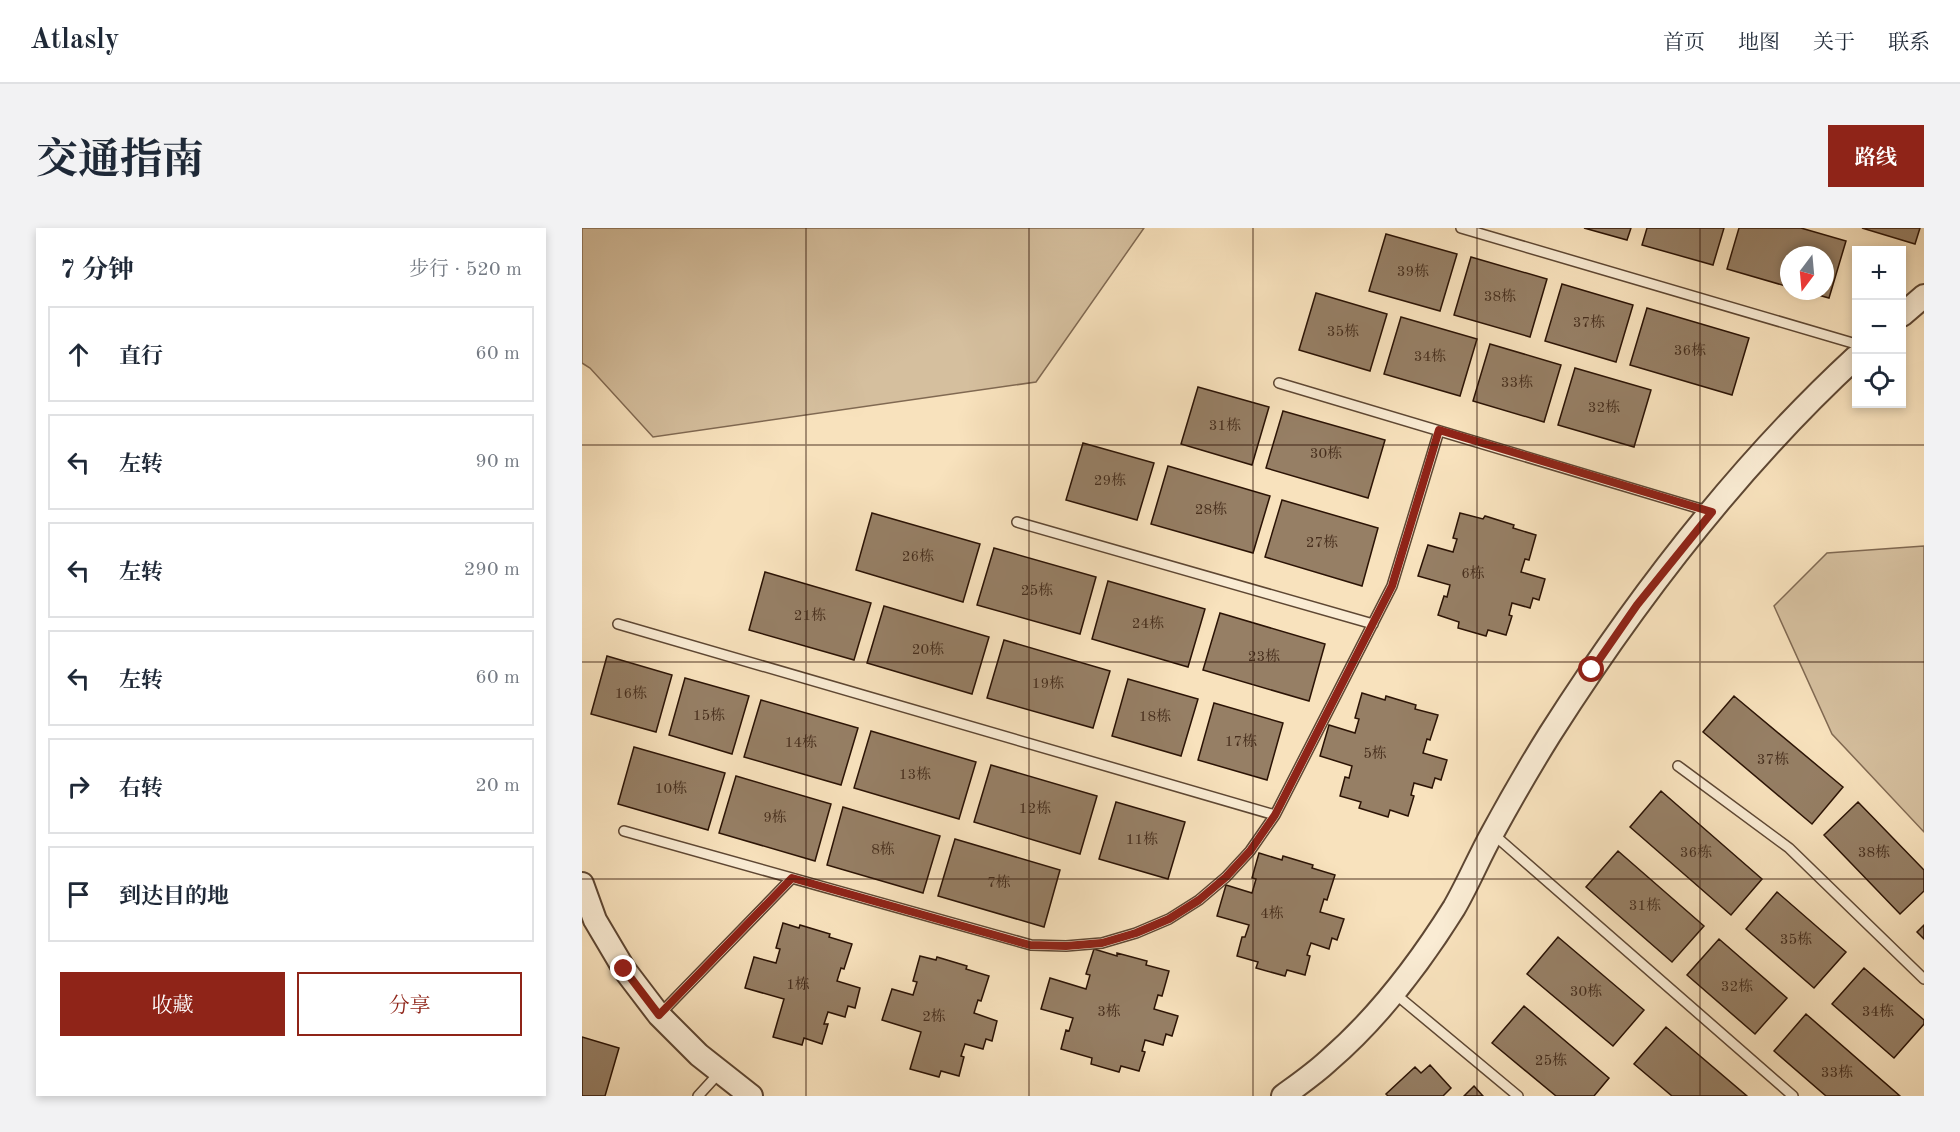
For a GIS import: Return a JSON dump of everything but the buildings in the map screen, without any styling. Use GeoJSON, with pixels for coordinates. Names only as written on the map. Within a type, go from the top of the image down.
{"type":"FeatureCollection","features":[{"type":"Feature","properties":{"kind":"street"},"geometry":{"type":"LineString","coordinates":[[1906,312],[1924,296]]}},
{"type":"Feature","properties":{"kind":"street"},"geometry":{"type":"LineString","coordinates":[[1284,1096],[1328,1062],[1357,1034],[1394,992],[1434,940],[1492,833],[1549,736],[1637,605],[1712,512],[1789,424],[1852,362]]}},
{"type":"Feature","properties":{"kind":"street"},"geometry":{"type":"LineString","coordinates":[[582,884],[595,920],[624,969],[659,1015],[699,1055],[751,1096]]}},
{"type":"Feature","properties":{"kind":"lane"},"geometry":{"type":"LineString","coordinates":[[1461,228],[1852,344]]}},
{"type":"Feature","properties":{"kind":"lane"},"geometry":{"type":"LineString","coordinates":[[1279,383],[1712,512]]}},
{"type":"Feature","properties":{"kind":"lane"},"geometry":{"type":"LineString","coordinates":[[624,831],[1030,945],[1066,946],[1102,943],[1136,933],[1169,919],[1199,900],[1226,877],[1250,851],[1275,815],[1392,586],[1439,430]]}},
{"type":"Feature","properties":{"kind":"lane"},"geometry":{"type":"LineString","coordinates":[[1017,522],[1373,624]]}},
{"type":"Feature","properties":{"kind":"lane"},"geometry":{"type":"LineString","coordinates":[[618,624],[1275,815]]}},
{"type":"Feature","properties":{"kind":"lane"},"geometry":{"type":"LineString","coordinates":[[1678,766],[1789,848],[1924,979]]}},
{"type":"Feature","properties":{"kind":"lane"},"geometry":{"type":"LineString","coordinates":[[1492,833],[1793,1096]]}},
{"type":"Feature","properties":{"kind":"lane"},"geometry":{"type":"LineString","coordinates":[[659,1015],[792,878]]}},
{"type":"Feature","properties":{"kind":"lane"},"geometry":{"type":"LineString","coordinates":[[1394,992],[1518,1096]]}},
{"type":"Feature","properties":{"kind":"lane"},"geometry":{"type":"LineString","coordinates":[[698,1096],[720,1072]]}},
{"type":"Feature","properties":{"kind":"shaded area"},"geometry":{"type":"Polygon","coordinates":[[[582,228],[1144,228],[1036,382],[653,437],[590,368],[582,363],[582,228]]]}},
{"type":"Feature","properties":{"kind":"shaded area"},"geometry":{"type":"Polygon","coordinates":[[[1924,546],[1924,832],[1832,734],[1774,606],[1827,553],[1924,546]]]}},
{"type":"Feature","properties":{"kind":"route"},"geometry":{"type":"LineString","coordinates":[[624,969],[659,1015],[792,878],[1030,945],[1066,946],[1102,943],[1136,933],[1169,919],[1199,900],[1226,877],[1250,851],[1275,815],[1392,586],[1439,430],[1712,512],[1637,605],[1592,670]]}}]}
